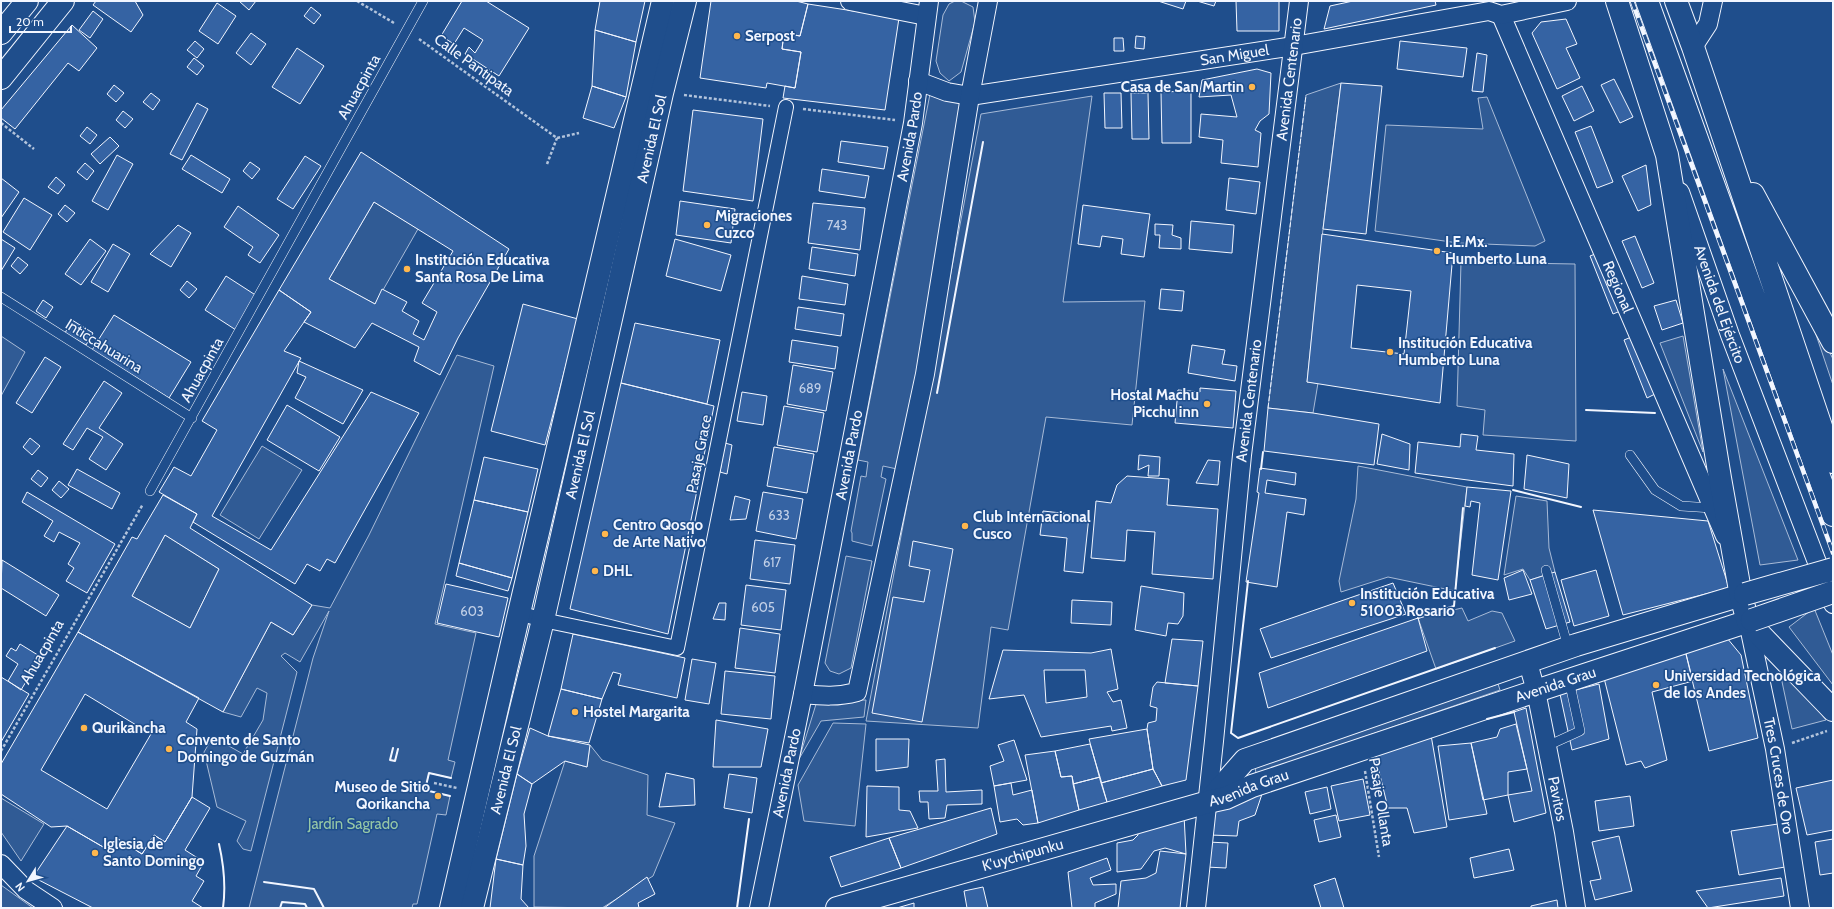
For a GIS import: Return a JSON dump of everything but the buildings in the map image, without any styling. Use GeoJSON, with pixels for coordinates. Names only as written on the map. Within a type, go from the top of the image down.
{"type":"FeatureCollection","features":[{"type":"Feature","properties":{"kind":"street"},"geometry":{"type":"LineString","coordinates":[[1,33],[27,1]]}},
{"type":"Feature","properties":{"kind":"street"},"geometry":{"type":"LineString","coordinates":[[1,78],[63,1]]}},
{"type":"Feature","properties":{"kind":"street","name":"Avenida El Sol"},"geometry":{"type":"LineString","coordinates":[[451,908],[519,613],[664,1]]}},
{"type":"Feature","properties":{"kind":"street","name":"Avenida El Sol"},"geometry":{"type":"LineString","coordinates":[[472,908],[543,620],[685,1]]}},
{"type":"Feature","properties":{"kind":"street"},"geometry":{"type":"LineString","coordinates":[[850,1],[928,9]]}},
{"type":"Feature","properties":{"kind":"street"},"geometry":{"type":"LineString","coordinates":[[803,694],[829,697],[843,696],[857,692],[925,374],[970,96],[988,1]]}},
{"type":"Feature","properties":{"kind":"street","name":"Avenida Centenario"},"geometry":{"type":"LineString","coordinates":[[1196,908],[1208,802],[1242,455],[1299,1]]}},
{"type":"Feature","properties":{"kind":"street","name":"San Miguel"},"geometry":{"type":"LineString","coordinates":[[918,81],[947,92],[970,96],[1294,46],[1490,9],[1567,1]]}},
{"type":"Feature","properties":{"kind":"street","name":"Avenida del Ejército"},"geometry":{"type":"LineString","coordinates":[[1617,1],[1667,155],[1730,335],[1833,604]]}},
{"type":"Feature","properties":{"kind":"street"},"geometry":{"type":"LineString","coordinates":[[1647,1],[1833,515]]}},
{"type":"Feature","properties":{"kind":"street"},"geometry":{"type":"LineString","coordinates":[[1676,1],[1693,47],[1833,462]]}},
{"type":"Feature","properties":{"kind":"street"},"geometry":{"type":"LineString","coordinates":[[1693,47],[1708,24],[1713,1]]}},
{"type":"Feature","properties":{"kind":"street","name":"Avenida Pardo"},"geometry":{"type":"LineString","coordinates":[[759,908],[803,694],[913,122],[928,9]]}},
{"type":"Feature","properties":{"kind":"street","name":"Regional"},"geometry":{"type":"LineString","coordinates":[[1490,9],[1734,559]]}},
{"type":"Feature","properties":{"kind":"street","name":"Pasaje Grace"},"geometry":{"type":"LineString","coordinates":[[519,613],[543,620],[677,648],[786,107]]}},
{"type":"Feature","properties":{"kind":"street"},"geometry":{"type":"LineString","coordinates":[[1724,140],[1833,342]]}},
{"type":"Feature","properties":{"kind":"street"},"geometry":{"type":"LineString","coordinates":[[1667,155],[1734,559],[1750,621],[1833,710]]}},
{"type":"Feature","properties":{"kind":"street","name":"Avenida Grau"},"geometry":{"type":"LineString","coordinates":[[1208,802],[1245,760],[1569,648],[1833,569]]}},
{"type":"Feature","properties":{"kind":"street","name":"Avenida Grau"},"geometry":{"type":"LineString","coordinates":[[1208,802],[1226,798],[1252,786],[1362,751],[1833,592]]}},
{"type":"Feature","properties":{"kind":"street","name":"Tres Cruces de Oro"},"geometry":{"type":"LineString","coordinates":[[1750,621],[1775,749],[1800,908]]}},
{"type":"Feature","properties":{"kind":"street","name":"Pavitos"},"geometry":{"type":"LineString","coordinates":[[1528,663],[1536,691],[1564,832],[1576,908]]}},
{"type":"Feature","properties":{"kind":"street","name":"K'uychipunku"},"geometry":{"type":"LineString","coordinates":[[837,908],[1208,802]]}},
{"type":"Feature","properties":{"kind":"street"},"geometry":{"type":"LineString","coordinates":[[1,864],[26,890],[53,908]]}},
{"type":"Feature","properties":{"kind":"lane","name":"Ahuacpinta"},"geometry":{"type":"LineString","coordinates":[[150,491],[423,1]]}},
{"type":"Feature","properties":{"kind":"lane","name":"Inticcahuarina"},"geometry":{"type":"LineString","coordinates":[[1,297],[192,418]]}},
{"type":"Feature","properties":{"kind":"lane"},"geometry":{"type":"LineString","coordinates":[[1630,455],[1655,490],[1681,506],[1712,508]]}},
{"type":"Feature","properties":{"kind":"lane"},"geometry":{"type":"LineString","coordinates":[[1546,570],[1569,648]]}},
{"type":"Feature","properties":{"kind":"lane"},"geometry":{"type":"LineString","coordinates":[[1547,746],[1580,731],[1569,680]]}},
{"type":"Feature","properties":{"kind":"path","name":"Calle Pantipata"},"geometry":{"type":"LineString","coordinates":[[357,1],[407,30],[557,138]]}},
{"type":"Feature","properties":{"kind":"path"},"geometry":{"type":"LineString","coordinates":[[1,123],[34,149]]}},
{"type":"Feature","properties":{"kind":"path"},"geometry":{"type":"LineString","coordinates":[[547,164],[557,138],[580,133]]}},
{"type":"Feature","properties":{"kind":"path","name":"Ahuacpinta"},"geometry":{"type":"LineString","coordinates":[[1,751],[150,491]]}},
{"type":"Feature","properties":{"kind":"path"},"geometry":{"type":"LineString","coordinates":[[1775,749],[1833,728]]}},
{"type":"Feature","properties":{"kind":"path","name":"Pasaje Ollanta"},"geometry":{"type":"LineString","coordinates":[[1362,751],[1379,857]]}},
{"type":"Feature","properties":{"kind":"path"},"geometry":{"type":"LineString","coordinates":[[434,783],[460,789]]}},
{"type":"Feature","properties":{"kind":"shaded area"},"geometry":{"type":"Polygon","coordinates":[[[955,1],[961,1],[973,7],[975,22],[961,72],[949,81],[940,73],[936,61],[943,15],[949,4],[955,1]]]}},
{"type":"Feature","properties":{"kind":"shaded area"},"geometry":{"type":"Polygon","coordinates":[[[1341,83],[1323,229],[1307,382],[1318,383],[1313,413],[1268,408],[1306,95],[1341,83]]]}},
{"type":"Feature","properties":{"kind":"shaded area"},"geometry":{"type":"Polygon","coordinates":[[[948,93],[960,105],[959,130],[914,387],[897,469],[883,466],[881,477],[886,479],[872,546],[852,541],[851,531],[861,476],[866,477],[868,462],[858,460],[930,94],[948,93]]]}},
{"type":"Feature","properties":{"kind":"shaded area","name":"Club Internacional Cusco"},"geometry":{"type":"Polygon","coordinates":[[[1092,96],[1063,302],[1145,301],[1132,425],[1046,417],[1008,630],[991,627],[978,728],[866,721],[981,114],[1092,96]]]}},
{"type":"Feature","properties":{"kind":"shaded area"},"geometry":{"type":"Polygon","coordinates":[[[1487,97],[1545,241],[1535,246],[1458,243],[1375,231],[1386,125],[1483,129],[1478,98],[1487,97]]]}},
{"type":"Feature","properties":{"kind":"shaded area"},"geometry":{"type":"Polygon","coordinates":[[[374,202],[418,229],[375,304],[329,279],[374,202]]]}},
{"type":"Feature","properties":{"kind":"shaded area"},"geometry":{"type":"Polygon","coordinates":[[[1461,262],[1575,264],[1576,441],[1483,435],[1485,410],[1457,406],[1461,262]]]}},
{"type":"Feature","properties":{"kind":"shaded area"},"geometry":{"type":"Polygon","coordinates":[[[1807,308],[1833,359],[1833,385],[1807,308]]]}},
{"type":"Feature","properties":{"kind":"shaded area"},"geometry":{"type":"Polygon","coordinates":[[[1,336],[25,352],[1,396],[1,336]]]}},
{"type":"Feature","properties":{"kind":"shaded area"},"geometry":{"type":"Polygon","coordinates":[[[1683,336],[1703,452],[1660,343],[1683,336]]]}},
{"type":"Feature","properties":{"kind":"shaded area","name":"Jardín Sagrado"},"geometry":{"type":"Polygon","coordinates":[[[457,355],[494,366],[435,624],[476,633],[448,760],[455,762],[451,778],[429,773],[425,790],[450,796],[446,815],[437,814],[417,904],[413,904],[412,908],[249,908],[313,658],[329,611],[300,662],[285,653],[281,656],[297,672],[251,851],[243,849],[237,841],[246,821],[217,807],[204,752],[213,737],[243,754],[263,720],[267,693],[257,688],[241,717],[223,712],[271,622],[293,635],[312,605],[330,608],[369,535],[457,355]]]}},
{"type":"Feature","properties":{"kind":"shaded area"},"geometry":{"type":"Polygon","coordinates":[[[1723,369],[1798,560],[1760,565],[1723,369]]]}},
{"type":"Feature","properties":{"kind":"shaded area"},"geometry":{"type":"Polygon","coordinates":[[[262,446],[302,470],[259,539],[220,515],[262,446]]]}},
{"type":"Feature","properties":{"kind":"shaded area"},"geometry":{"type":"Polygon","coordinates":[[[1358,466],[1467,487],[1455,591],[1388,577],[1341,592],[1339,581],[1356,499],[1358,466]]]}},
{"type":"Feature","properties":{"kind":"shaded area"},"geometry":{"type":"Polygon","coordinates":[[[1516,496],[1547,501],[1549,548],[1555,572],[1530,580],[1523,569],[1504,575],[1516,496]]]}},
{"type":"Feature","properties":{"kind":"shaded area"},"geometry":{"type":"Polygon","coordinates":[[[165,535],[219,569],[190,628],[132,596],[165,535]]]}},
{"type":"Feature","properties":{"kind":"shaded area"},"geometry":{"type":"Polygon","coordinates":[[[846,556],[872,561],[851,668],[839,674],[830,671],[825,663],[846,556]]]}},
{"type":"Feature","properties":{"kind":"shaded area"},"geometry":{"type":"Polygon","coordinates":[[[1462,608],[1468,621],[1492,611],[1502,613],[1515,641],[1436,669],[1418,618],[1462,608]]]}},
{"type":"Feature","properties":{"kind":"shaded area"},"geometry":{"type":"Polygon","coordinates":[[[1814,608],[1833,655],[1833,685],[1789,627],[1814,608]]]}},
{"type":"Feature","properties":{"kind":"shaded area"},"geometry":{"type":"Polygon","coordinates":[[[1777,658],[1826,720],[1792,729],[1777,658]]]}},
{"type":"Feature","properties":{"kind":"shaded area"},"geometry":{"type":"Polygon","coordinates":[[[1498,684],[1500,690],[1256,774],[1255,766],[1498,684]]]}},
{"type":"Feature","properties":{"kind":"shaded area"},"geometry":{"type":"Polygon","coordinates":[[[866,700],[864,717],[821,721],[799,759],[817,701],[866,700]]]}},
{"type":"Feature","properties":{"kind":"shaded area"},"geometry":{"type":"Polygon","coordinates":[[[833,723],[866,724],[855,826],[804,821],[798,785],[833,723]]]}},
{"type":"Feature","properties":{"kind":"shaded area"},"geometry":{"type":"Polygon","coordinates":[[[590,745],[602,760],[648,775],[647,815],[675,823],[653,876],[602,908],[534,907],[534,856],[565,761],[587,767],[590,745]]]}},
{"type":"Feature","properties":{"kind":"shaded area"},"geometry":{"type":"Polygon","coordinates":[[[1,798],[44,824],[21,861],[1,832],[1,798]]]}},
{"type":"Feature","properties":{"kind":"shaded area"},"geometry":{"type":"Polygon","coordinates":[[[1,885],[19,898],[33,908],[1,908],[1,885]]]}},
{"type":"Feature","properties":{"kind":"railway"},"geometry":{"type":"LineString","coordinates":[[1632,1],[1833,553]]}},
{"type":"Feature","properties":{"kind":"fence"},"geometry":{"type":"LineString","coordinates":[[1268,408],[1306,95]]}},
{"type":"Feature","properties":{"kind":"wall"},"geometry":{"type":"LineString","coordinates":[[937,393],[983,142]]}},
{"type":"Feature","properties":{"kind":"wall"},"geometry":{"type":"LineString","coordinates":[[1586,410],[1655,413]]}},
{"type":"Feature","properties":{"kind":"wall"},"geometry":{"type":"LineString","coordinates":[[1261,469],[1263,452]]}},
{"type":"Feature","properties":{"kind":"wall"},"geometry":{"type":"LineString","coordinates":[[1513,490],[1581,507]]}},
{"type":"Feature","properties":{"kind":"wall"},"geometry":{"type":"LineString","coordinates":[[1418,618],[1454,606],[1463,508]]}},
{"type":"Feature","properties":{"kind":"wall"},"geometry":{"type":"LineString","coordinates":[[1248,581],[1231,733],[1238,738],[1495,648]]}},
{"type":"Feature","properties":{"kind":"wall"},"geometry":{"type":"LineString","coordinates":[[1487,719],[1514,712]]}},
{"type":"Feature","properties":{"kind":"wall"},"geometry":{"type":"LineString","coordinates":[[393,748],[390,760],[395,761],[398,749]]}},
{"type":"Feature","properties":{"kind":"wall"},"geometry":{"type":"LineString","coordinates":[[450,796],[425,790],[429,773],[451,778]]}},
{"type":"Feature","properties":{"kind":"wall"},"geometry":{"type":"LineString","coordinates":[[737,908],[749,819]]}},
{"type":"Feature","properties":{"kind":"wall"},"geometry":{"type":"LineString","coordinates":[[219,844],[224,876],[223,908]]}},
{"type":"Feature","properties":{"kind":"wall"},"geometry":{"type":"LineString","coordinates":[[264,882],[314,889],[324,908]]}},
{"type":"Feature","properties":{"kind":"wall"},"geometry":{"type":"LineString","coordinates":[[280,908],[282,902],[305,904],[307,908]]}},
{"type":"Feature","properties":{"kind":"place","name":"Serpost"},"geometry":{"type":"Point","coordinates":[737,36]}},
{"type":"Feature","properties":{"kind":"place","name":"Casa de San Martin"},"geometry":{"type":"Point","coordinates":[1252,87]}},
{"type":"Feature","properties":{"kind":"place","name":"Migraciones Cuzco"},"geometry":{"type":"Point","coordinates":[707,225]}},
{"type":"Feature","properties":{"kind":"place","name":"I.E.Mx. Humberto Luna"},"geometry":{"type":"Point","coordinates":[1437,251]}},
{"type":"Feature","properties":{"kind":"place","name":"Institución Educativa Santa Rosa De Lima"},"geometry":{"type":"Point","coordinates":[407,269]}},
{"type":"Feature","properties":{"kind":"place","name":"Institución Educativa Humberto Luna"},"geometry":{"type":"Point","coordinates":[1390,352]}},
{"type":"Feature","properties":{"kind":"place","name":"Hostal Machu Picchu inn"},"geometry":{"type":"Point","coordinates":[1207,404]}},
{"type":"Feature","properties":{"kind":"place","name":"Club Internacional Cusco"},"geometry":{"type":"Point","coordinates":[965,526]}},
{"type":"Feature","properties":{"kind":"place","name":"Centro Qosqo de Arte Nativo"},"geometry":{"type":"Point","coordinates":[605,534]}},
{"type":"Feature","properties":{"kind":"place","name":"DHL"},"geometry":{"type":"Point","coordinates":[595,571]}},
{"type":"Feature","properties":{"kind":"place","name":"Institución Educativa 51003 Rosario"},"geometry":{"type":"Point","coordinates":[1352,603]}},
{"type":"Feature","properties":{"kind":"place","name":"Universidad Tecnológica de los Andes"},"geometry":{"type":"Point","coordinates":[1656,685]}},
{"type":"Feature","properties":{"kind":"place","name":"Hostel Margarita"},"geometry":{"type":"Point","coordinates":[575,712]}},
{"type":"Feature","properties":{"kind":"place","name":"Qurikancha"},"geometry":{"type":"Point","coordinates":[84,728]}},
{"type":"Feature","properties":{"kind":"place","name":"Convento de Santo Domingo de Guzmán"},"geometry":{"type":"Point","coordinates":[169,749]}},
{"type":"Feature","properties":{"kind":"place","name":"Museo de Sitio Qorikancha"},"geometry":{"type":"Point","coordinates":[438,796]}},
{"type":"Feature","properties":{"kind":"place","name":"Iglesia de Santo Domingo"},"geometry":{"type":"Point","coordinates":[95,853]}}]}
